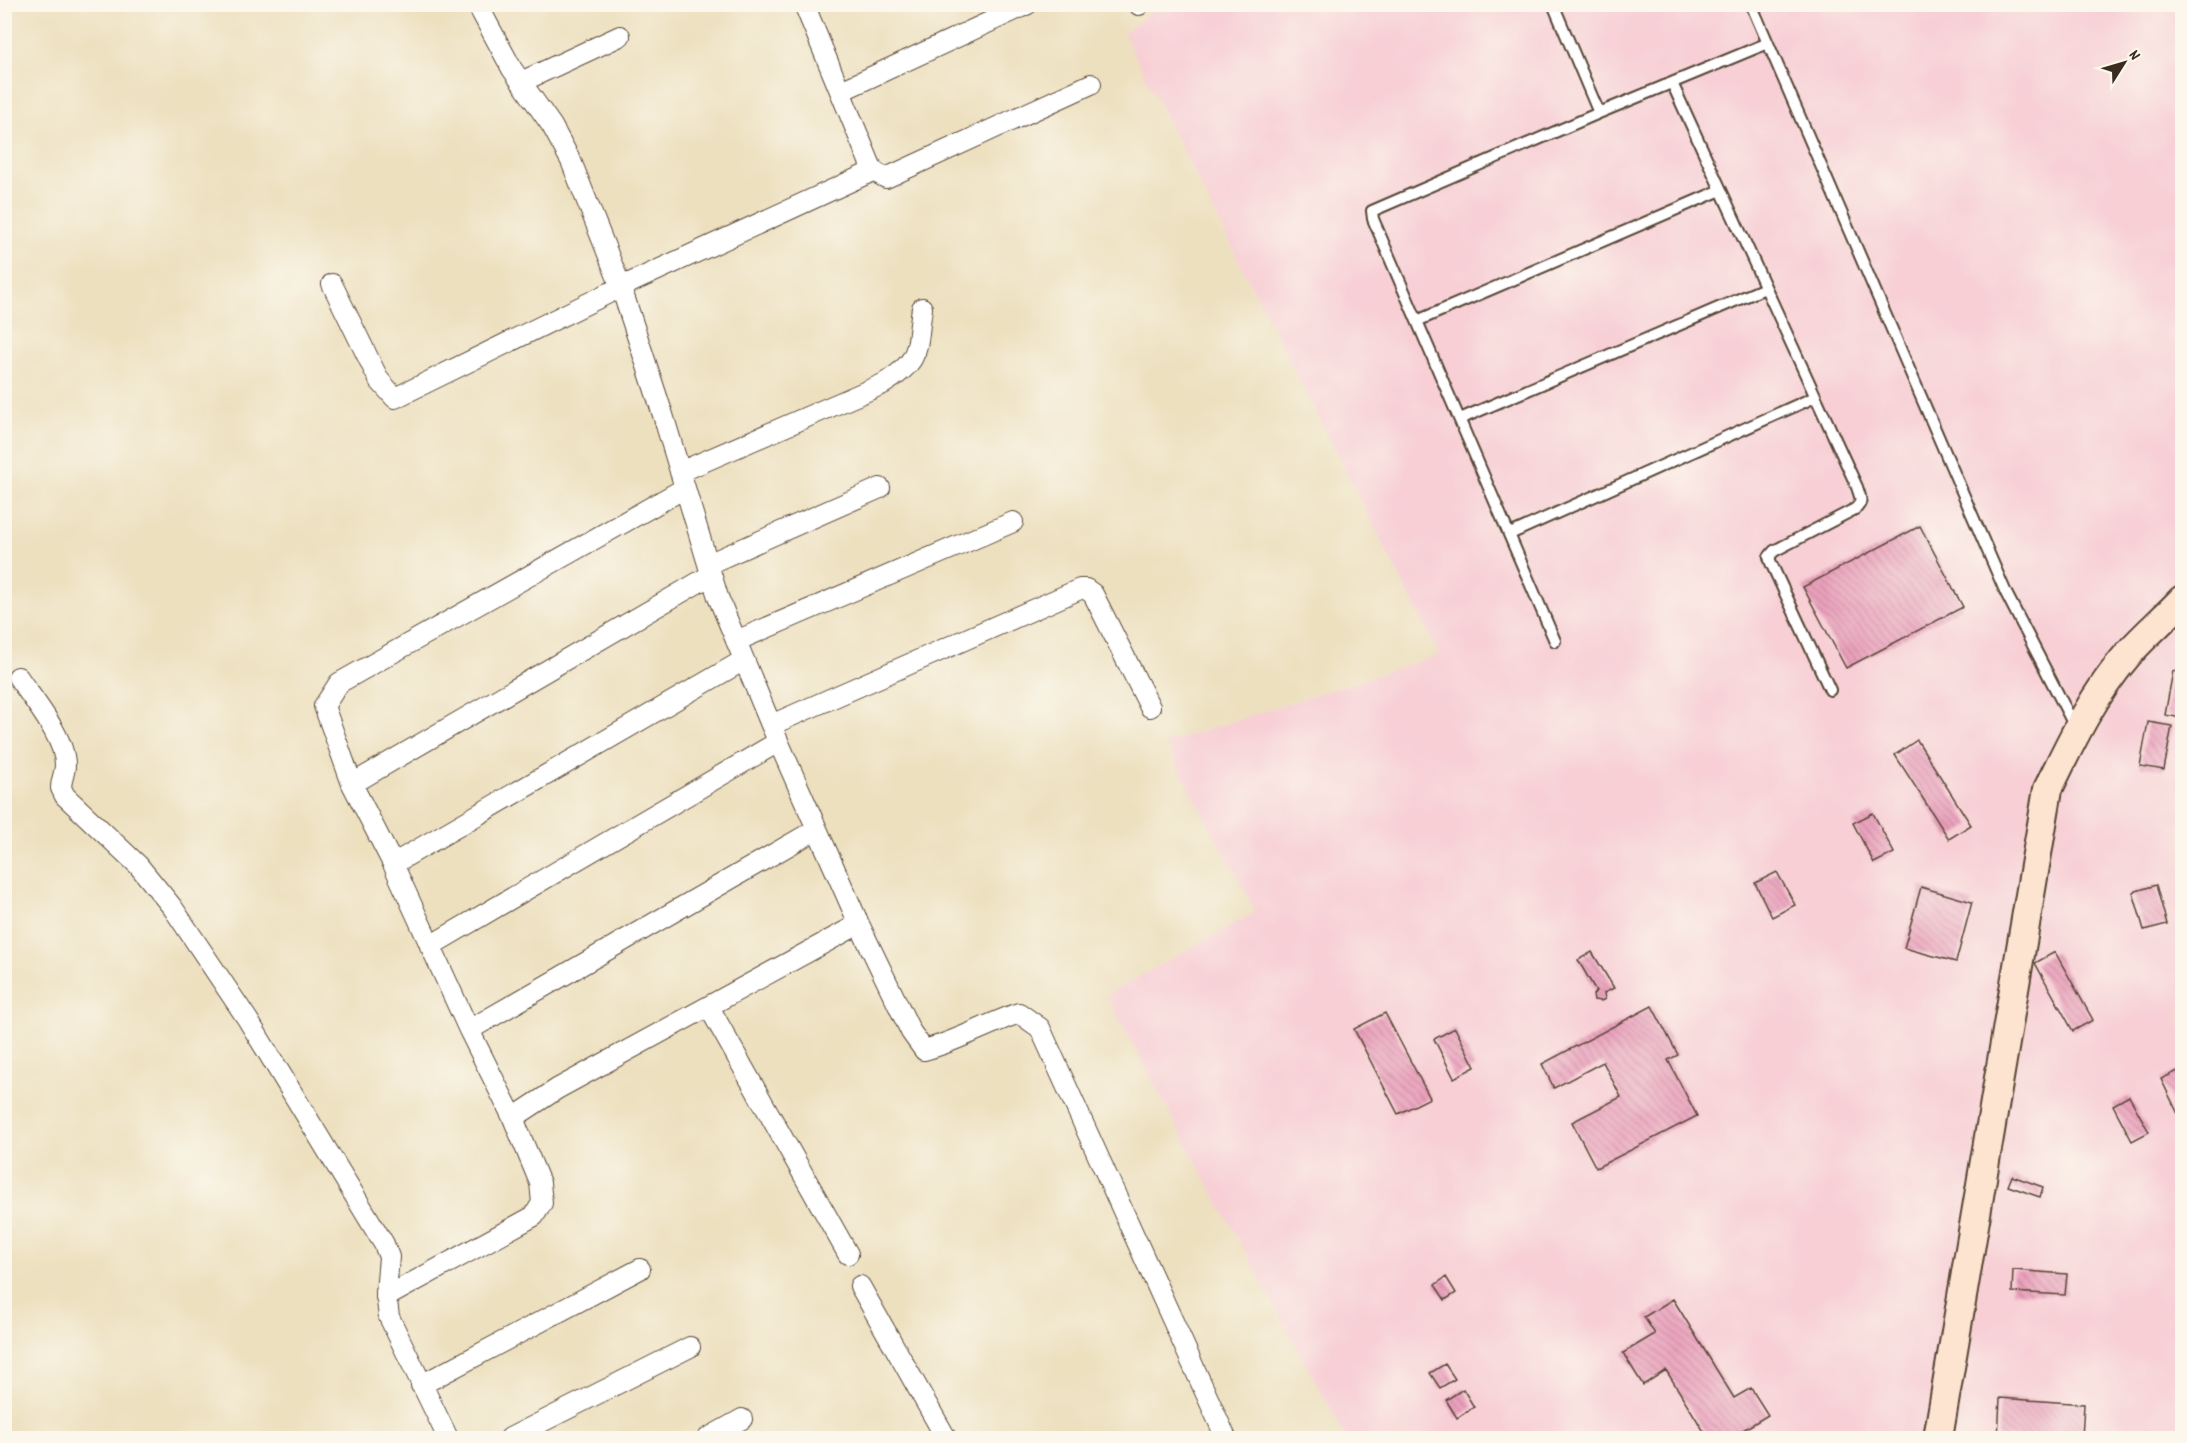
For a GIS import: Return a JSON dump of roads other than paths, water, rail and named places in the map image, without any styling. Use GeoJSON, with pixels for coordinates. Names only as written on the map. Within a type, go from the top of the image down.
{"type":"FeatureCollection","features":[{"type":"Feature","properties":{"kind":"street"},"geometry":{"type":"LineString","coordinates":[[804,4],[842,91],[873,171],[886,178],[1091,84]]}},
{"type":"Feature","properties":{"kind":"street"},"geometry":{"type":"LineString","coordinates":[[842,91],[1028,4]]}},
{"type":"Feature","properties":{"kind":"street"},"geometry":{"type":"LineString","coordinates":[[478,5],[512,69],[552,126],[571,161],[621,287],[710,569],[736,640],[859,924],[911,1032],[924,1050],[1019,1013],[1040,1028],[1226,1438]]}},
{"type":"Feature","properties":{"kind":"street"},"geometry":{"type":"LineString","coordinates":[[521,82],[620,36]]}},
{"type":"Feature","properties":{"kind":"street"},"geometry":{"type":"LineString","coordinates":[[332,284],[379,380],[395,398],[621,287],[873,171]]}},
{"type":"Feature","properties":{"kind":"street"},"geometry":{"type":"LineString","coordinates":[[386,1297],[534,1216],[542,1203],[540,1183],[513,1118],[469,1030],[393,864],[352,784],[324,706],[339,683],[683,480],[883,384],[902,372],[914,358],[922,308]]}},
{"type":"Feature","properties":{"kind":"street"},"geometry":{"type":"LineString","coordinates":[[352,784],[710,569],[880,488]]}},
{"type":"Feature","properties":{"kind":"street"},"geometry":{"type":"LineString","coordinates":[[736,640],[1013,522]]}},
{"type":"Feature","properties":{"kind":"street"},"geometry":{"type":"LineString","coordinates":[[430,946],[775,734],[1080,589],[1086,589],[1092,594],[1150,707]]}},
{"type":"Feature","properties":{"kind":"street"},"geometry":{"type":"LineString","coordinates":[[1938,1438],[2048,789],[2077,730],[2095,700],[2129,653],[2182,600]]}},
{"type":"Feature","properties":{"kind":"street"},"geometry":{"type":"LineString","coordinates":[[393,864],[744,660]]}},
{"type":"Feature","properties":{"kind":"street"},"geometry":{"type":"LineString","coordinates":[[18,677],[60,742],[65,764],[61,788],[65,796],[138,865],[179,916],[248,1020],[384,1244],[389,1257],[386,1297],[389,1317],[448,1438]]}},
{"type":"Feature","properties":{"kind":"street"},"geometry":{"type":"LineString","coordinates":[[469,1030],[817,829]]}},
{"type":"Feature","properties":{"kind":"street"},"geometry":{"type":"LineString","coordinates":[[513,1118],[557,1089],[859,924]]}},
{"type":"Feature","properties":{"kind":"street"},"geometry":{"type":"LineString","coordinates":[[709,1007],[848,1254]]}},
{"type":"Feature","properties":{"kind":"street"},"geometry":{"type":"LineString","coordinates":[[421,1385],[639,1269]]}},
{"type":"Feature","properties":{"kind":"street"},"geometry":{"type":"LineString","coordinates":[[860,1286],[946,1438]]}},
{"type":"Feature","properties":{"kind":"street"},"geometry":{"type":"LineString","coordinates":[[510,1438],[690,1347]]}},
{"type":"Feature","properties":{"kind":"street"},"geometry":{"type":"LineString","coordinates":[[708,1438],[742,1419]]}},
{"type":"Feature","properties":{"kind":"lane"},"geometry":{"type":"LineString","coordinates":[[1553,4],[1599,113]]}},
{"type":"Feature","properties":{"kind":"lane"},"geometry":{"type":"LineString","coordinates":[[1751,4],[2006,593],[2077,730]]}},
{"type":"Feature","properties":{"kind":"lane"},"geometry":{"type":"LineString","coordinates":[[1555,641],[1373,219],[1372,211],[1768,43]]}},
{"type":"Feature","properties":{"kind":"lane"},"geometry":{"type":"LineString","coordinates":[[1672,83],[1857,487],[1861,501],[1855,509],[1774,551],[1769,557],[1830,690]]}},
{"type":"Feature","properties":{"kind":"lane"},"geometry":{"type":"LineString","coordinates":[[1417,321],[1721,190]]}},
{"type":"Feature","properties":{"kind":"lane"},"geometry":{"type":"LineString","coordinates":[[1460,419],[1765,288]]}},
{"type":"Feature","properties":{"kind":"lane"},"geometry":{"type":"LineString","coordinates":[[1510,534],[1815,397]]}}]}
